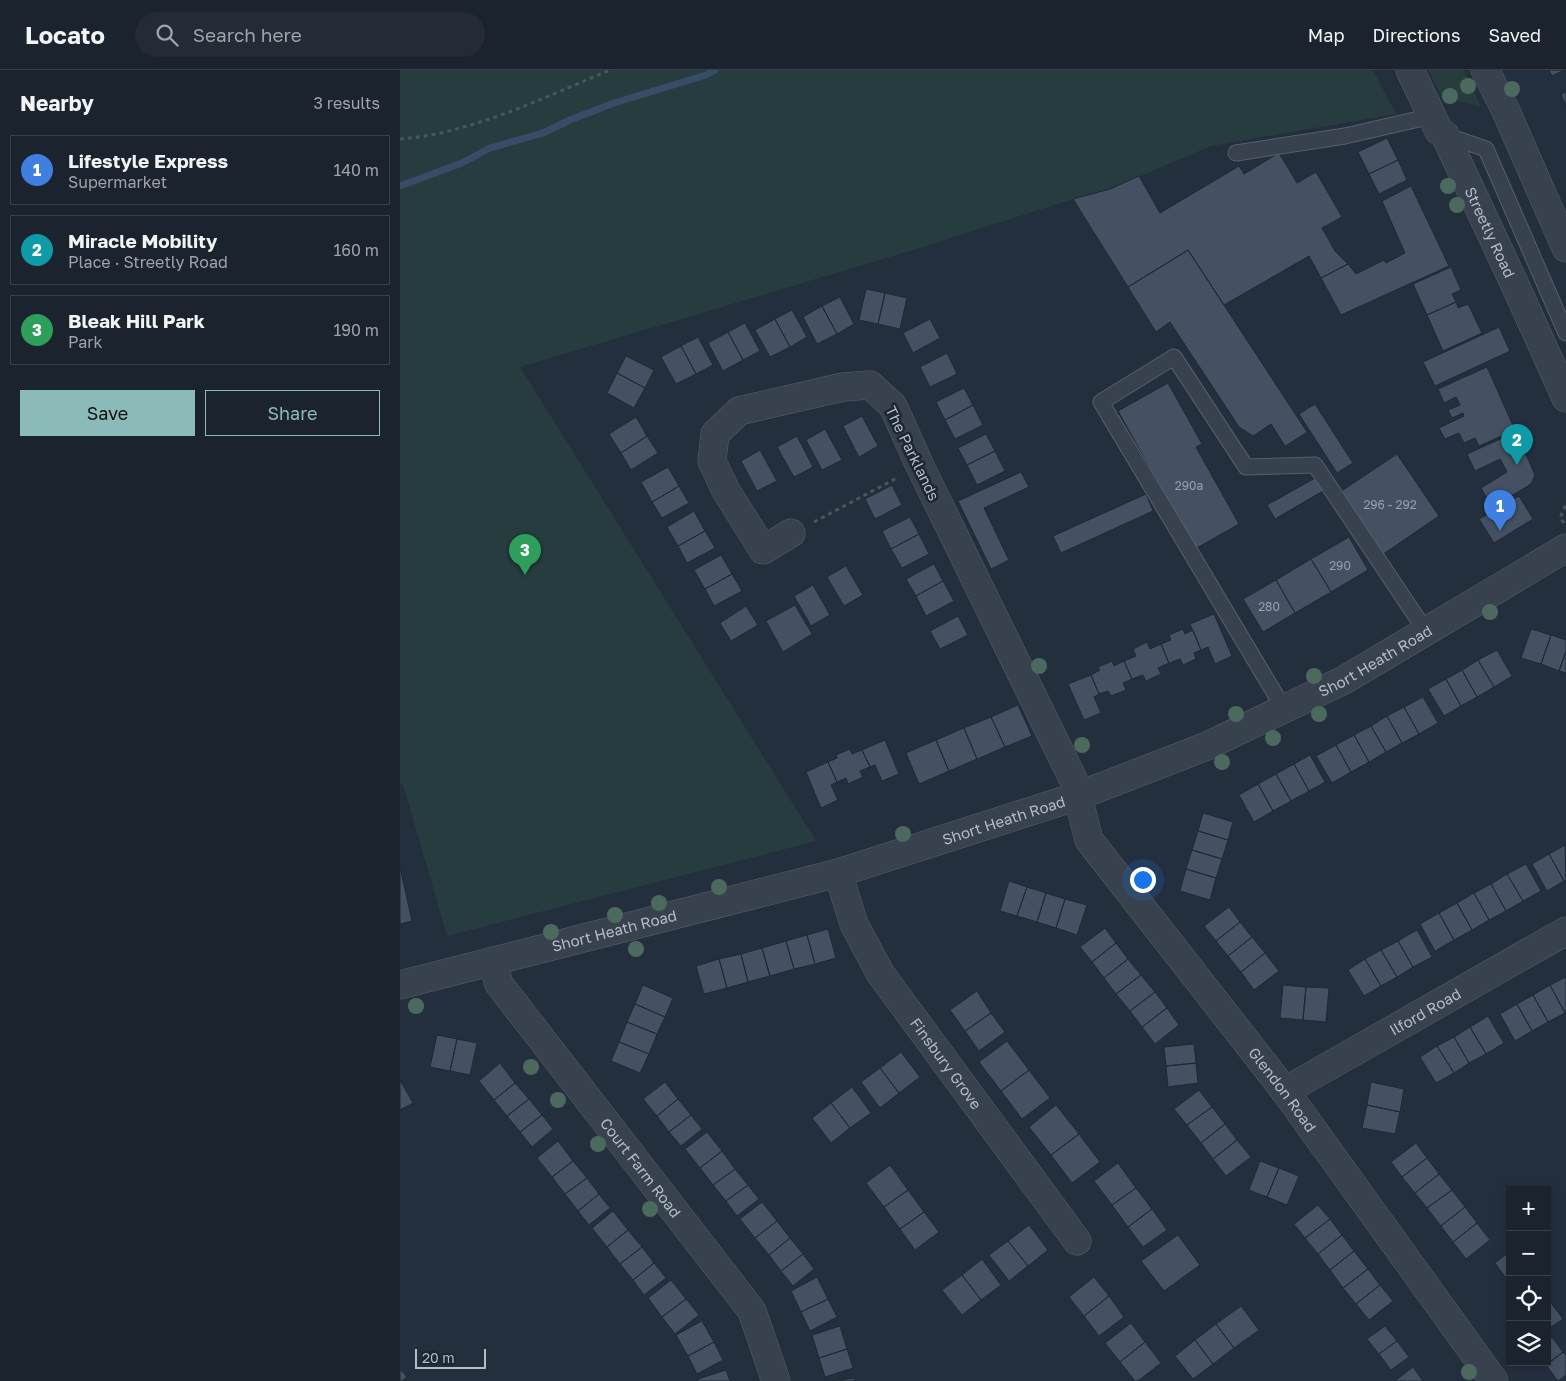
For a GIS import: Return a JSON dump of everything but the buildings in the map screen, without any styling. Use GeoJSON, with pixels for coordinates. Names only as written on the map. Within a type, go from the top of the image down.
{"type":"FeatureCollection","features":[{"type":"Feature","properties":{"kind":"street","name":"Streetly Road"},"geometry":{"type":"LineString","coordinates":[[1410,70],[1516,287],[1566,398]]}},
{"type":"Feature","properties":{"kind":"street"},"geometry":{"type":"LineString","coordinates":[[1485,70],[1505,109],[1566,248]]}},
{"type":"Feature","properties":{"kind":"street","name":"The Parklands"},"geometry":{"type":"LineString","coordinates":[[791,534],[763,550],[725,489],[712,461],[715,434],[739,411],[843,388],[870,385],[893,406],[920,466],[1074,781],[1078,796]]}},
{"type":"Feature","properties":{"kind":"street","name":"Short Heath Road"},"geometry":{"type":"LineString","coordinates":[[400,985],[838,873],[1078,796],[1208,746],[1344,680],[1425,630],[1566,548]]}},
{"type":"Feature","properties":{"kind":"street","name":"Glendon Road"},"geometry":{"type":"LineString","coordinates":[[1078,796],[1089,840],[1285,1091],[1494,1381]]}},
{"type":"Feature","properties":{"kind":"street","name":"Finsbury Grove"},"geometry":{"type":"LineString","coordinates":[[838,873],[854,924],[880,973],[1077,1241]]}},
{"type":"Feature","properties":{"kind":"street","name":"Ilford Road"},"geometry":{"type":"LineString","coordinates":[[1285,1091],[1566,931]]}},
{"type":"Feature","properties":{"kind":"street","name":"Court Farm Road"},"geometry":{"type":"LineString","coordinates":[[492,961],[499,984],[752,1311],[776,1381]]}},
{"type":"Feature","properties":{"kind":"lane"},"geometry":{"type":"LineString","coordinates":[[1236,153],[1345,136],[1438,125],[1486,148],[1566,333]]}},
{"type":"Feature","properties":{"kind":"lane"},"geometry":{"type":"LineString","coordinates":[[1284,709],[1101,402],[1174,357],[1246,467],[1315,465],[1425,630]]}},
{"type":"Feature","properties":{"kind":"path"},"geometry":{"type":"LineString","coordinates":[[400,140],[422,138],[494,118],[610,70]]}},
{"type":"Feature","properties":{"kind":"path"},"geometry":{"type":"LineString","coordinates":[[791,534],[920,466]]}},
{"type":"Feature","properties":{"kind":"path"},"geometry":{"type":"LineString","coordinates":[[1566,504],[1560,518],[1566,526]]}},
{"type":"Feature","properties":{"kind":"green space"},"geometry":{"type":"Polygon","coordinates":[[[400,70],[1373,70],[1396,114],[1211,146],[1110,189],[910,251],[520,367],[816,841],[447,936],[403,784],[400,784],[400,70]]]}},
{"type":"Feature","properties":{"kind":"green space"},"geometry":{"type":"Polygon","coordinates":[[[1428,70],[1464,70],[1481,107],[1442,97],[1428,70]]]}},
{"type":"Feature","properties":{"kind":"waterway"},"geometry":{"type":"LineString","coordinates":[[400,186],[462,163],[490,148],[543,133],[614,103],[706,75],[715,70]]}},
{"type":"Feature","properties":{"kind":"place","name":"Miracle Mobility"},"geometry":{"type":"Point","coordinates":[1517,465]}},
{"type":"Feature","properties":{"kind":"place","name":"Lifestyle Express"},"geometry":{"type":"Point","coordinates":[1500,531]}},
{"type":"Feature","properties":{"kind":"place","name":"Bleak Hill Park"},"geometry":{"type":"Point","coordinates":[525,575]}}]}
